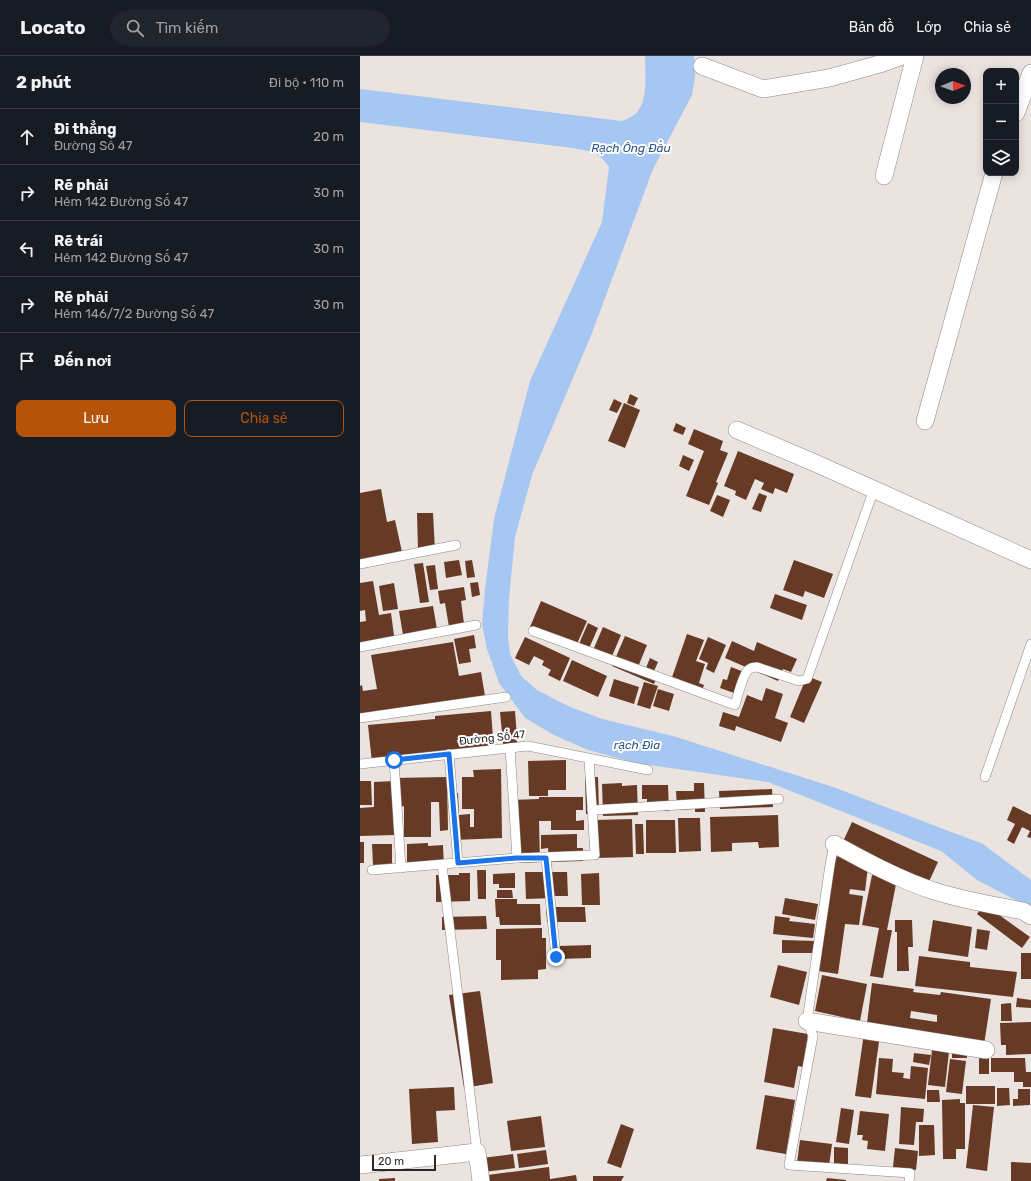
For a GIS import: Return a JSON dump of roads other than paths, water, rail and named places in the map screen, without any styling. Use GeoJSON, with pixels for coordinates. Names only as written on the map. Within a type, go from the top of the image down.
{"type":"FeatureCollection","features":[{"type":"Feature","properties":{"kind":"street"},"geometry":{"type":"LineString","coordinates":[[702,66],[763,89],[829,78],[883,63],[902,56]]}},
{"type":"Feature","properties":{"kind":"street"},"geometry":{"type":"LineString","coordinates":[[884,176],[915,56]]}},
{"type":"Feature","properties":{"kind":"street"},"geometry":{"type":"LineString","coordinates":[[1019,105],[1031,73]]}},
{"type":"Feature","properties":{"kind":"street"},"geometry":{"type":"LineString","coordinates":[[925,421],[993,176]]}},
{"type":"Feature","properties":{"kind":"street"},"geometry":{"type":"LineString","coordinates":[[738,430],[874,489],[1031,560]]}},
{"type":"Feature","properties":{"kind":"street"},"geometry":{"type":"LineString","coordinates":[[834,844],[874,865],[933,891],[1023,911],[1031,916]]}},
{"type":"Feature","properties":{"kind":"street"},"geometry":{"type":"LineString","coordinates":[[807,1021],[986,1050]]}},
{"type":"Feature","properties":{"kind":"street"},"geometry":{"type":"LineString","coordinates":[[360,1165],[477,1152],[481,1181]]}},
{"type":"Feature","properties":{"kind":"lane"},"geometry":{"type":"LineString","coordinates":[[534,631],[735,704],[744,677],[748,670],[752,667],[757,667],[799,681],[806,680],[874,489]]}},
{"type":"Feature","properties":{"kind":"lane"},"geometry":{"type":"LineString","coordinates":[[360,564],[456,545]]}},
{"type":"Feature","properties":{"kind":"lane"},"geometry":{"type":"LineString","coordinates":[[360,647],[476,625]]}},
{"type":"Feature","properties":{"kind":"lane"},"geometry":{"type":"LineString","coordinates":[[985,777],[1031,644]]}},
{"type":"Feature","properties":{"kind":"lane"},"geometry":{"type":"LineString","coordinates":[[360,718],[506,697]]}},
{"type":"Feature","properties":{"kind":"lane","name":"Đường Số 47"},"geometry":{"type":"LineString","coordinates":[[360,764],[528,746],[648,770]]}},
{"type":"Feature","properties":{"kind":"lane"},"geometry":{"type":"LineString","coordinates":[[510,748],[516,858]]}},
{"type":"Feature","properties":{"kind":"lane"},"geometry":{"type":"LineString","coordinates":[[449,754],[458,863]]}},
{"type":"Feature","properties":{"kind":"lane"},"geometry":{"type":"LineString","coordinates":[[372,870],[516,858],[595,855],[589,759]]}},
{"type":"Feature","properties":{"kind":"lane"},"geometry":{"type":"LineString","coordinates":[[394,760],[401,868]]}},
{"type":"Feature","properties":{"kind":"lane"},"geometry":{"type":"LineString","coordinates":[[592,810],[779,800]]}},
{"type":"Feature","properties":{"kind":"lane"},"geometry":{"type":"LineString","coordinates":[[834,844],[807,1021],[813,1036],[789,1165],[910,1173],[909,1181]]}},
{"type":"Feature","properties":{"kind":"lane"},"geometry":{"type":"LineString","coordinates":[[546,858],[556,957]]}},
{"type":"Feature","properties":{"kind":"lane"},"geometry":{"type":"LineString","coordinates":[[442,865],[477,1152]]}},
{"type":"Feature","properties":{"kind":"water","name":"Rạch Ông Đầu"},"geometry":{"type":"Polygon","coordinates":[[[645,56],[694,56],[695,77],[692,95],[653,169],[592,333],[532,475],[515,537],[509,598],[508,636],[510,654],[521,676],[537,690],[568,706],[602,719],[673,736],[833,787],[983,844],[1031,880],[1031,908],[977,880],[941,851],[768,782],[636,763],[588,750],[554,735],[525,718],[499,683],[487,649],[482,624],[494,519],[530,381],[602,222],[609,167],[601,157],[590,151],[360,122],[360,89],[622,121],[635,114],[641,106],[645,92],[645,56]]]}},
{"type":"Feature","properties":{"kind":"water label","name":"rạch Đìa"},"geometry":{"type":"Point","coordinates":[637,745]}}]}
